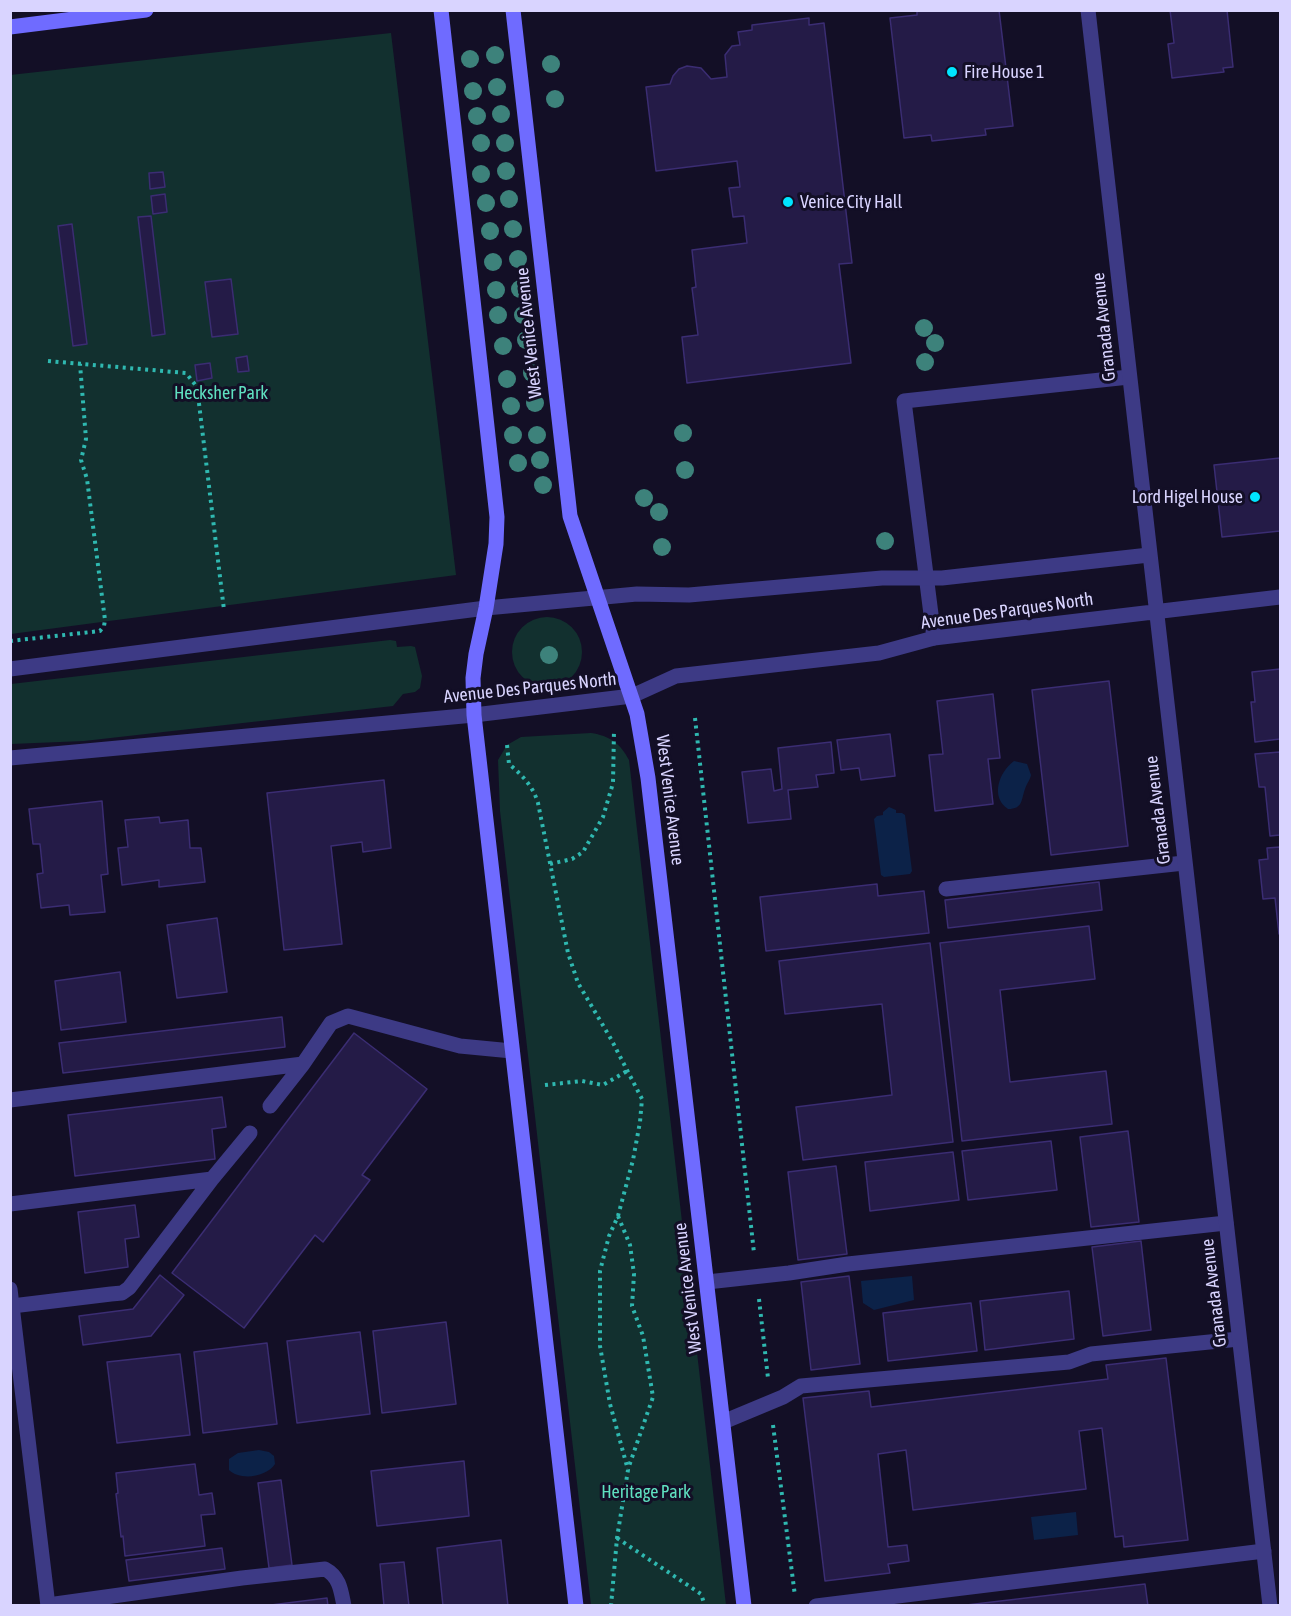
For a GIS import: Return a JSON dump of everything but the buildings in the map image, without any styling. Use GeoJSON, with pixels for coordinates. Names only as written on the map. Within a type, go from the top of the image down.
{"type":"FeatureCollection","features":[{"type":"Feature","properties":{"kind":"street"},"geometry":{"type":"LineString","coordinates":[[10,27],[146,10]]}},
{"type":"Feature","properties":{"kind":"street"},"geometry":{"type":"LineString","coordinates":[[441,10],[496,492],[496,544],[476,654],[473,678],[474,715],[576,1605]]}},
{"type":"Feature","properties":{"kind":"street","name":"West Venice Avenue"},"geometry":{"type":"LineString","coordinates":[[513,10],[568,507],[574,534],[632,696],[640,725],[648,778],[744,1605]]}},
{"type":"Feature","properties":{"kind":"street","name":"Granada Avenue"},"geometry":{"type":"LineString","coordinates":[[1088,10],[1270,1605]]}},
{"type":"Feature","properties":{"kind":"street"},"geometry":{"type":"LineString","coordinates":[[934,638],[904,400],[1129,378]]}},
{"type":"Feature","properties":{"kind":"street","name":"Avenue Des Parques North"},"geometry":{"type":"LineString","coordinates":[[10,669],[486,608],[637,594],[689,595],[882,578],[942,578],[1149,555]]}},
{"type":"Feature","properties":{"kind":"street","name":"Avenue Des Parques North"},"geometry":{"type":"LineString","coordinates":[[10,758],[474,715],[632,696],[676,676],[879,654],[934,638],[1281,597]]}},
{"type":"Feature","properties":{"kind":"street"},"geometry":{"type":"LineString","coordinates":[[946,889],[1184,863]]}},
{"type":"Feature","properties":{"kind":"street"},"geometry":{"type":"LineString","coordinates":[[270,1106],[331,1023],[348,1016],[460,1046],[512,1051]]}},
{"type":"Feature","properties":{"kind":"street"},"geometry":{"type":"LineString","coordinates":[[10,1100],[303,1064]]}},
{"type":"Feature","properties":{"kind":"street"},"geometry":{"type":"LineString","coordinates":[[12,1306],[122,1293],[137,1279],[212,1179],[250,1133]]}},
{"type":"Feature","properties":{"kind":"street"},"geometry":{"type":"LineString","coordinates":[[10,1204],[212,1179]]}},
{"type":"Feature","properties":{"kind":"street"},"geometry":{"type":"LineString","coordinates":[[706,1282],[848,1264],[1226,1223]]}},
{"type":"Feature","properties":{"kind":"street"},"geometry":{"type":"LineString","coordinates":[[10,1289],[48,1605],[242,1578],[326,1569],[334,1573],[344,1605]]}},
{"type":"Feature","properties":{"kind":"street"},"geometry":{"type":"LineString","coordinates":[[723,1422],[801,1386],[1069,1362],[1091,1354],[1239,1339]]}},
{"type":"Feature","properties":{"kind":"street"},"geometry":{"type":"LineString","coordinates":[[816,1605],[1264,1551]]}},
{"type":"Feature","properties":{"kind":"path"},"geometry":{"type":"LineString","coordinates":[[48,361],[186,373],[197,387],[224,610]]}},
{"type":"Feature","properties":{"kind":"path"},"geometry":{"type":"LineString","coordinates":[[10,641],[100,631],[104,626],[87,479],[81,460],[86,439],[80,364]]}},
{"type":"Feature","properties":{"kind":"path"},"geometry":{"type":"LineString","coordinates":[[694,718],[770,1401],[796,1605]]}},
{"type":"Feature","properties":{"kind":"path"},"geometry":{"type":"LineString","coordinates":[[550,864],[572,859],[583,852],[603,818],[613,783],[614,726]]}},
{"type":"Feature","properties":{"kind":"path"},"geometry":{"type":"LineString","coordinates":[[507,745],[509,764],[521,774],[535,794],[568,953],[578,983],[611,1039],[642,1099],[633,1160],[600,1271],[600,1346],[610,1404],[628,1470]]}},
{"type":"Feature","properties":{"kind":"path"},"geometry":{"type":"LineString","coordinates":[[545,1085],[582,1081],[603,1085],[627,1071]]}},
{"type":"Feature","properties":{"kind":"path"},"geometry":{"type":"LineString","coordinates":[[611,1605],[617,1538],[628,1470],[653,1397],[643,1336],[632,1306],[634,1274],[630,1245],[618,1216]]}},
{"type":"Feature","properties":{"kind":"path"},"geometry":{"type":"LineString","coordinates":[[617,1538],[701,1593],[705,1605]]}},
{"type":"Feature","properties":{"kind":"green space","name":"Hecksher Park"},"geometry":{"type":"Polygon","coordinates":[[[391,33],[456,575],[11,634],[10,75],[391,33]]]}},
{"type":"Feature","properties":{"kind":"green space"},"geometry":{"type":"Polygon","coordinates":[[[547,617],[560,620],[572,627],[579,639],[582,652],[579,665],[572,677],[560,684],[547,687],[534,684],[522,677],[515,665],[512,652],[515,639],[522,627],[534,620],[547,617]]]}},
{"type":"Feature","properties":{"kind":"green space"},"geometry":{"type":"Polygon","coordinates":[[[396,641],[397,647],[415,647],[422,676],[420,688],[415,692],[403,694],[393,706],[84,741],[11,744],[11,684],[396,641]]]}},
{"type":"Feature","properties":{"kind":"green space","name":"Heritage Park"},"geometry":{"type":"Polygon","coordinates":[[[591,733],[614,741],[629,760],[726,1605],[591,1605],[500,811],[498,760],[507,745],[521,737],[591,733]]]}},
{"type":"Feature","properties":{"kind":"water"},"geometry":{"type":"Polygon","coordinates":[[[1014,761],[1027,764],[1031,775],[1019,806],[1008,809],[1002,804],[998,791],[1004,771],[1014,761]]]}},
{"type":"Feature","properties":{"kind":"water"},"geometry":{"type":"Polygon","coordinates":[[[889,807],[896,810],[896,813],[905,815],[912,871],[910,874],[884,877],[881,875],[874,819],[883,815],[889,807]]]}},
{"type":"Feature","properties":{"kind":"water"},"geometry":{"type":"Polygon","coordinates":[[[912,1276],[914,1300],[874,1310],[863,1303],[861,1281],[912,1276]]]}},
{"type":"Feature","properties":{"kind":"water"},"geometry":{"type":"Polygon","coordinates":[[[259,1450],[269,1452],[274,1456],[275,1464],[266,1472],[260,1475],[240,1476],[229,1470],[229,1459],[238,1453],[259,1450]]]}},
{"type":"Feature","properties":{"kind":"water"},"geometry":{"type":"Polygon","coordinates":[[[1076,1512],[1078,1535],[1034,1540],[1031,1517],[1076,1512]]]}},
{"type":"Feature","properties":{"kind":"place","name":"Fire House 1"},"geometry":{"type":"Point","coordinates":[952,72]}},
{"type":"Feature","properties":{"kind":"place","name":"Venice City Hall"},"geometry":{"type":"Point","coordinates":[788,202]}},
{"type":"Feature","properties":{"kind":"place","name":"Lord Higel House"},"geometry":{"type":"Point","coordinates":[1255,497]}}]}
